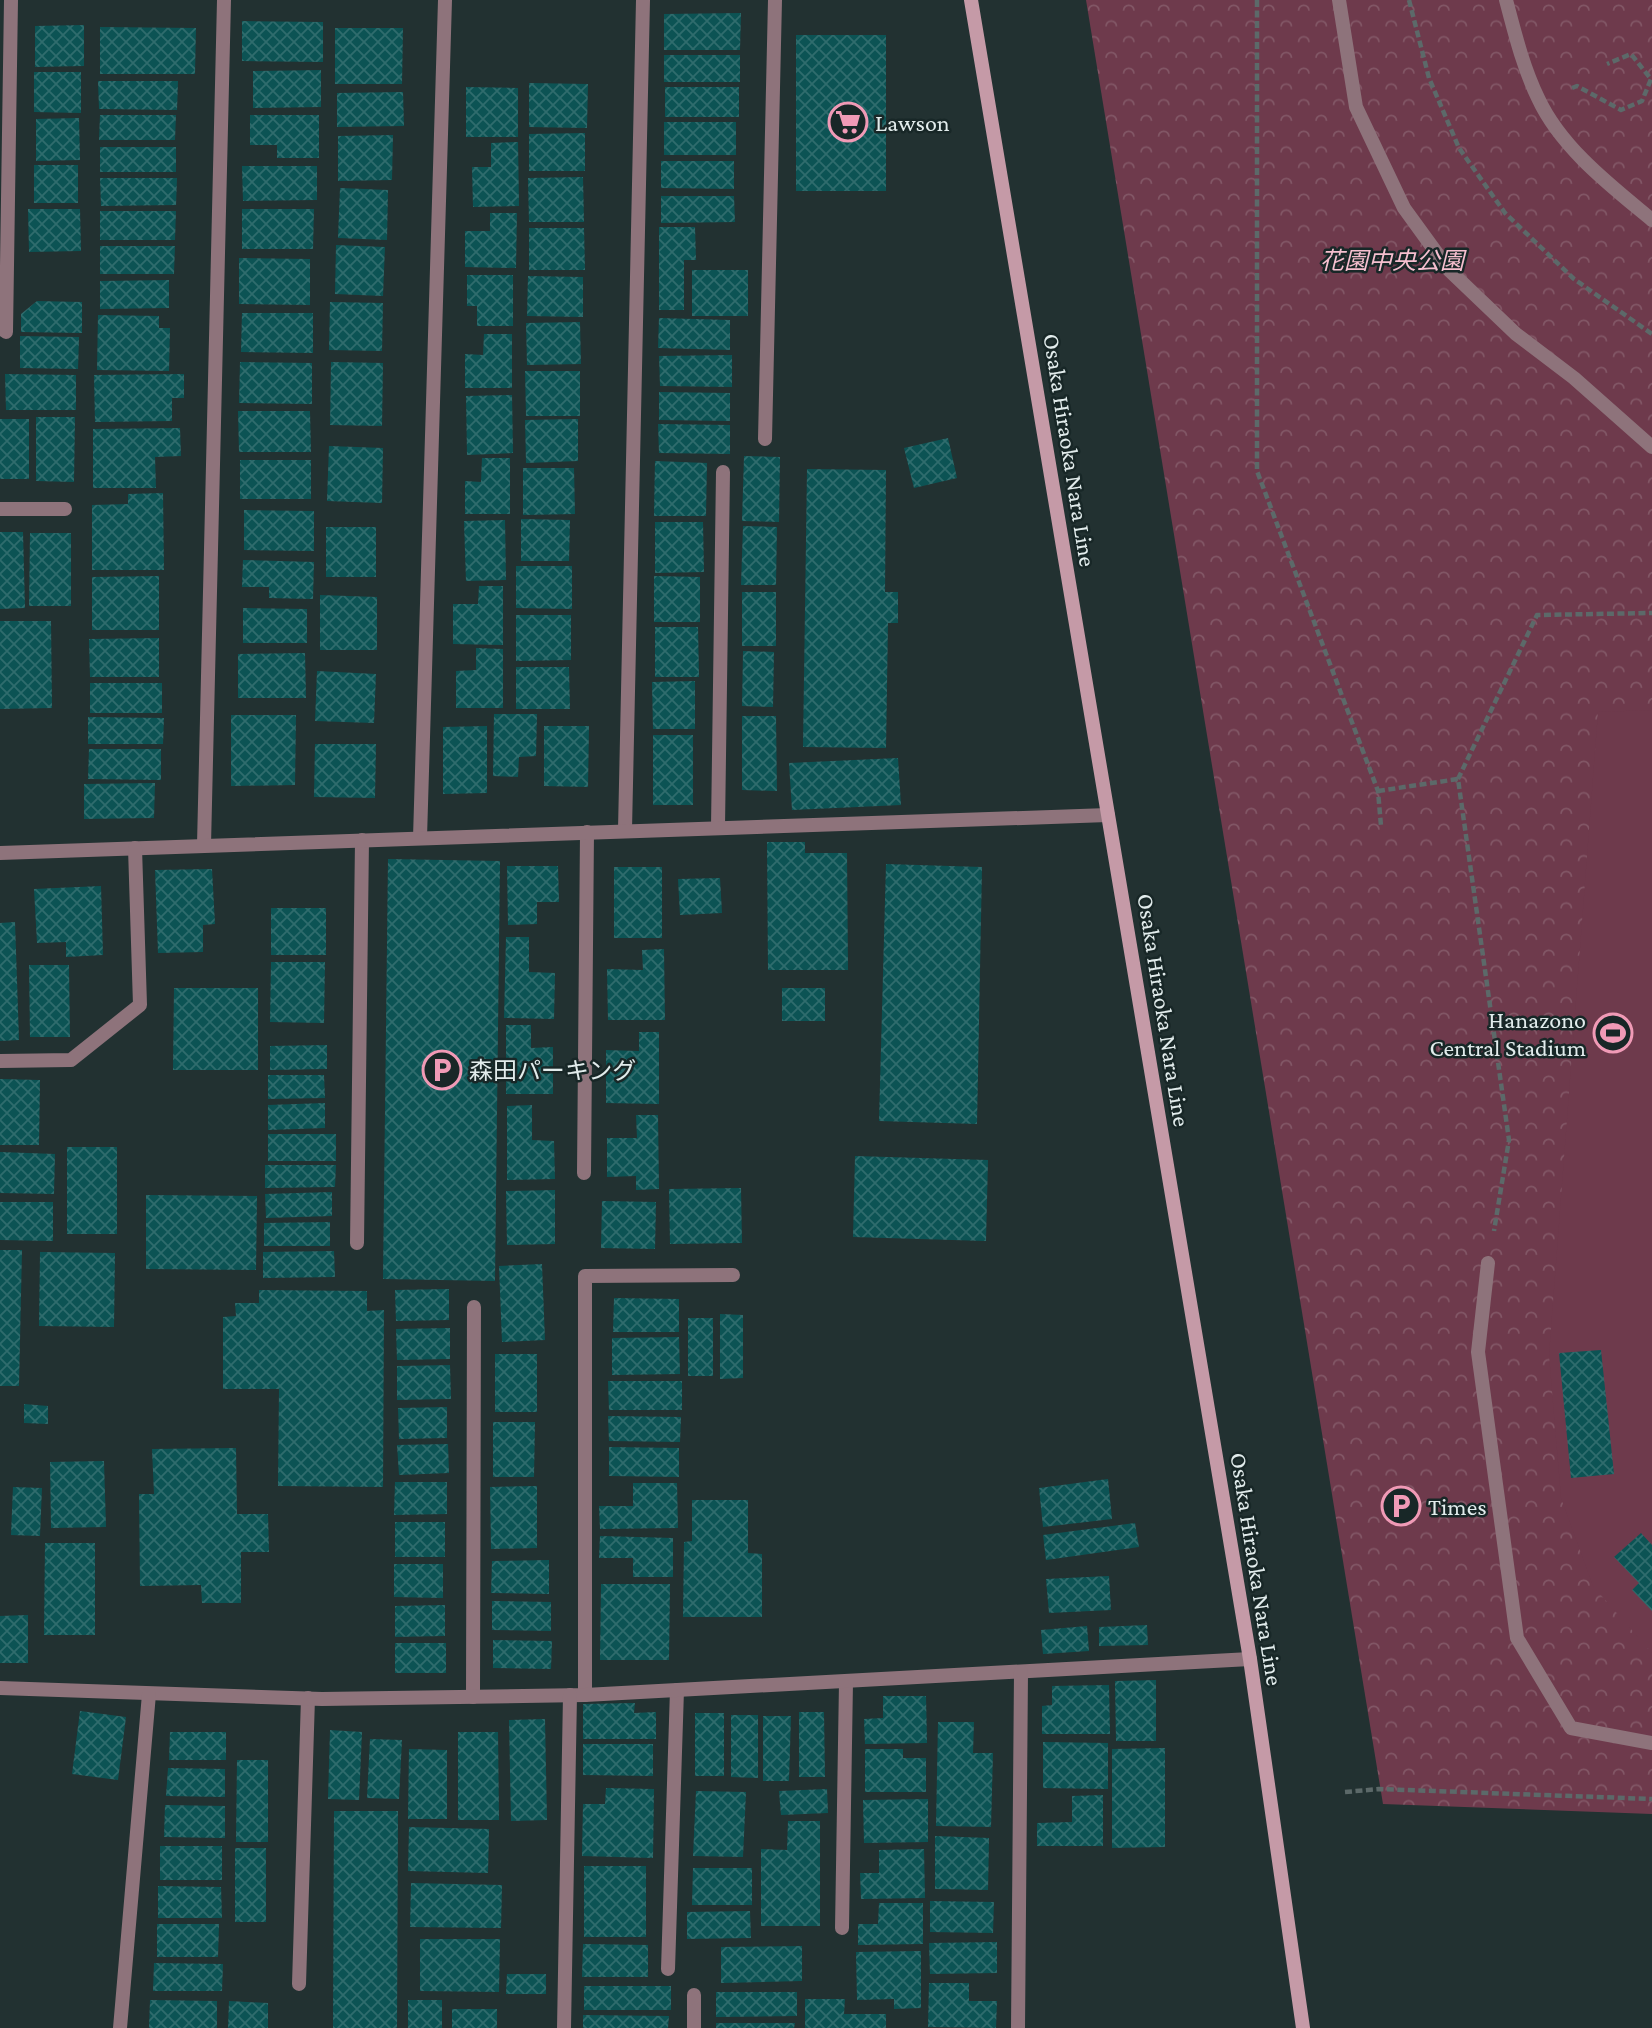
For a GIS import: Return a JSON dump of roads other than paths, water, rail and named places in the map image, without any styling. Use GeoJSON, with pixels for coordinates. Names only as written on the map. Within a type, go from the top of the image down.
{"type":"FeatureCollection","features":[{"type":"Feature","properties":{"kind":"main road","name":"Osaka Hiraoka Nara Line"},"geometry":{"type":"LineString","coordinates":[[971,0],[1250,1659],[1303,2028]]}},
{"type":"Feature","properties":{"kind":"street"},"geometry":{"type":"LineString","coordinates":[[6,332],[11,0]]}},
{"type":"Feature","properties":{"kind":"street"},"geometry":{"type":"LineString","coordinates":[[204,845],[224,0]]}},
{"type":"Feature","properties":{"kind":"street"},"geometry":{"type":"LineString","coordinates":[[420,838],[444,0]]}},
{"type":"Feature","properties":{"kind":"street"},"geometry":{"type":"LineString","coordinates":[[625,830],[643,0]]}},
{"type":"Feature","properties":{"kind":"street"},"geometry":{"type":"LineString","coordinates":[[765,439],[775,0]]}},
{"type":"Feature","properties":{"kind":"street"},"geometry":{"type":"LineString","coordinates":[[1339,0],[1356,107],[1404,208],[1449,270],[1516,334],[1574,378],[1652,447]]}},
{"type":"Feature","properties":{"kind":"street"},"geometry":{"type":"LineString","coordinates":[[1506,0],[1520,54],[1539,100],[1570,146],[1652,220]]}},
{"type":"Feature","properties":{"kind":"street"},"geometry":{"type":"LineString","coordinates":[[718,827],[723,472]]}},
{"type":"Feature","properties":{"kind":"street"},"geometry":{"type":"LineString","coordinates":[[0,509],[65,509]]}},
{"type":"Feature","properties":{"kind":"street"},"geometry":{"type":"LineString","coordinates":[[0,853],[1108,815]]}},
{"type":"Feature","properties":{"kind":"street"},"geometry":{"type":"LineString","coordinates":[[584,1173],[587,832]]}},
{"type":"Feature","properties":{"kind":"street"},"geometry":{"type":"LineString","coordinates":[[357,1243],[362,840]]}},
{"type":"Feature","properties":{"kind":"street"},"geometry":{"type":"LineString","coordinates":[[0,1061],[71,1060],[140,1005],[135,848]]}},
{"type":"Feature","properties":{"kind":"street"},"geometry":{"type":"LineString","coordinates":[[1488,1263],[1478,1352],[1517,1638],[1571,1728],[1652,1743]]}},
{"type":"Feature","properties":{"kind":"street"},"geometry":{"type":"LineString","coordinates":[[585,1695],[585,1276],[733,1275]]}},
{"type":"Feature","properties":{"kind":"street"},"geometry":{"type":"LineString","coordinates":[[473,1697],[474,1307]]}},
{"type":"Feature","properties":{"kind":"street"},"geometry":{"type":"LineString","coordinates":[[0,1688],[308,1699],[585,1695],[1250,1659]]}},
{"type":"Feature","properties":{"kind":"street"},"geometry":{"type":"LineString","coordinates":[[1018,2028],[1021,1672]]}},
{"type":"Feature","properties":{"kind":"street"},"geometry":{"type":"LineString","coordinates":[[842,1928],[846,1682]]}},
{"type":"Feature","properties":{"kind":"street"},"geometry":{"type":"LineString","coordinates":[[668,1969],[677,1690]]}},
{"type":"Feature","properties":{"kind":"street"},"geometry":{"type":"LineString","coordinates":[[120,2028],[149,1694]]}},
{"type":"Feature","properties":{"kind":"street"},"geometry":{"type":"LineString","coordinates":[[564,2028],[570,1695]]}},
{"type":"Feature","properties":{"kind":"street"},"geometry":{"type":"LineString","coordinates":[[299,1984],[308,1699]]}},
{"type":"Feature","properties":{"kind":"street"},"geometry":{"type":"LineString","coordinates":[[694,1994],[694,2028]]}},
{"type":"Feature","properties":{"kind":"place","name":"Lawson"},"geometry":{"type":"Point","coordinates":[848,122]}},
{"type":"Feature","properties":{"kind":"place","name":"Hanazono Central Stadium"},"geometry":{"type":"Point","coordinates":[1613,1033]}},
{"type":"Feature","properties":{"kind":"place","name":"森田パーキング"},"geometry":{"type":"Point","coordinates":[442,1070]}},
{"type":"Feature","properties":{"kind":"place","name":"Times"},"geometry":{"type":"Point","coordinates":[1401,1506]}},
{"type":"Feature","properties":{"kind":"park label","name":"花園中央公園"},"geometry":{"type":"Point","coordinates":[1392,260]}}]}
